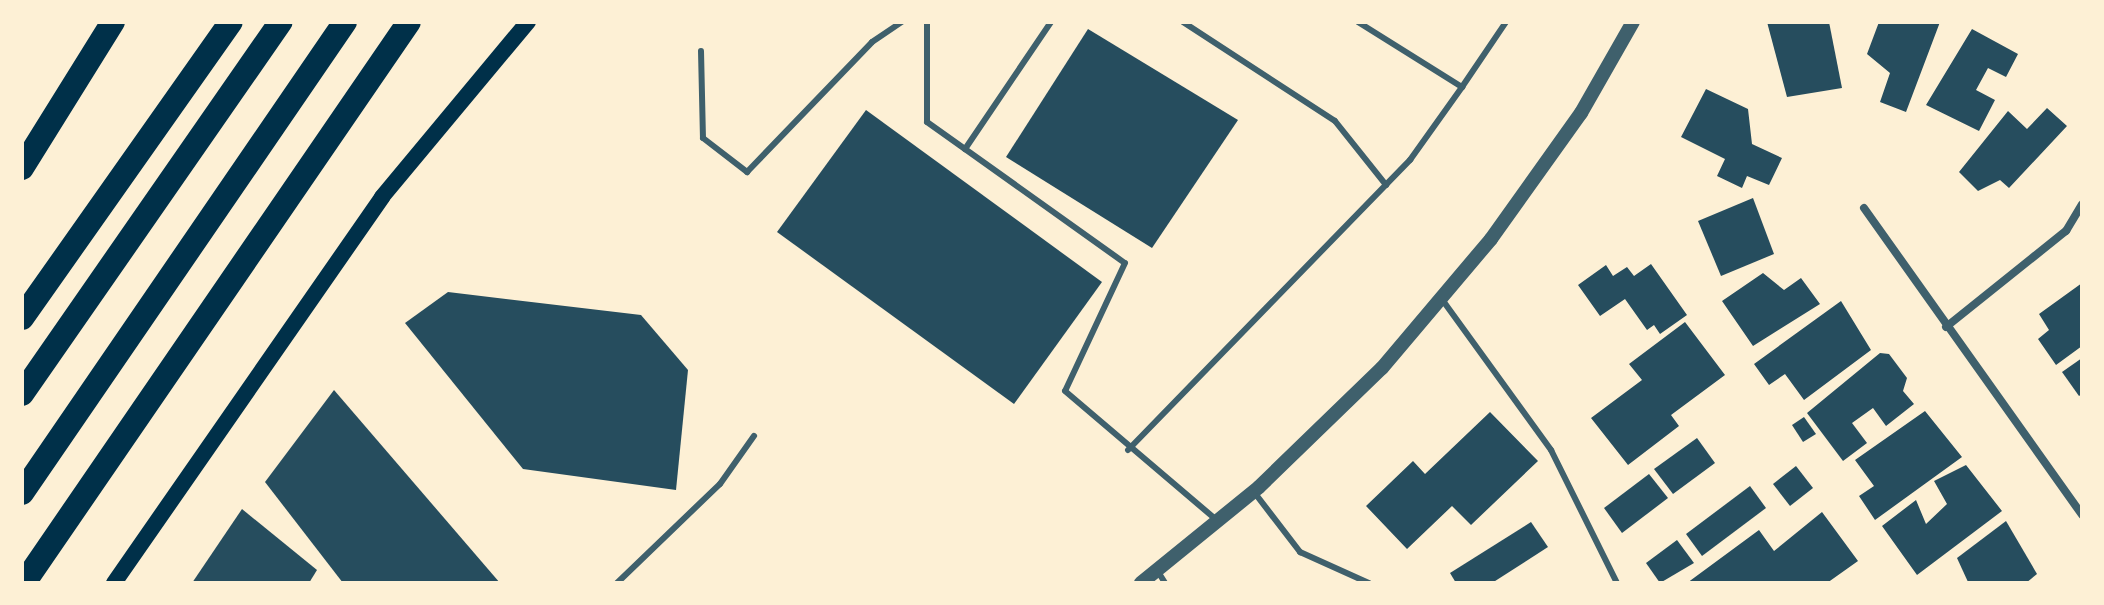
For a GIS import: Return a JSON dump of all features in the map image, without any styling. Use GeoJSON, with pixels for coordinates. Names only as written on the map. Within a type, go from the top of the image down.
{"type":"FeatureCollection","features":[{"type":"Feature","properties":{"kind":"highway"},"geometry":{"type":"LineString","coordinates":[[22,168],[113,22]]}},
{"type":"Feature","properties":{"kind":"highway"},"geometry":{"type":"LineString","coordinates":[[22,318],[231,22]]}},
{"type":"Feature","properties":{"kind":"highway"},"geometry":{"type":"LineString","coordinates":[[22,394],[281,22]]}},
{"type":"Feature","properties":{"kind":"highway"},"geometry":{"type":"LineString","coordinates":[[22,493],[345,22]]}},
{"type":"Feature","properties":{"kind":"highway"},"geometry":{"type":"LineString","coordinates":[[24,583],[409,22]]}},
{"type":"Feature","properties":{"kind":"main road"},"geometry":{"type":"LineString","coordinates":[[114,583],[382,197],[528,22]]}},
{"type":"Feature","properties":{"kind":"street"},"geometry":{"type":"LineString","coordinates":[[1141,583],[1161,577],[1382,368],[1441,298],[1581,113],[1633,22]]}},
{"type":"Feature","properties":{"kind":"street"},"geometry":{"type":"LineString","coordinates":[[1946,327],[2066,231],[2082,204]]}},
{"type":"Feature","properties":{"kind":"street"},"geometry":{"type":"LineString","coordinates":[[1864,208],[2082,515]]}},
{"type":"Feature","properties":{"kind":"lane"},"geometry":{"type":"LineString","coordinates":[[701,51],[703,138],[747,172],[872,42],[902,22]]}},
{"type":"Feature","properties":{"kind":"lane"},"geometry":{"type":"LineString","coordinates":[[927,22],[927,122],[1125,263],[1065,391],[1128,450],[1218,521]]}},
{"type":"Feature","properties":{"kind":"lane"},"geometry":{"type":"LineString","coordinates":[[965,149],[1051,22]]}},
{"type":"Feature","properties":{"kind":"lane"},"geometry":{"type":"LineString","coordinates":[[1183,22],[1335,121],[1386,185]]}},
{"type":"Feature","properties":{"kind":"lane"},"geometry":{"type":"LineString","coordinates":[[1358,22],[1369,24],[1462,87]]}},
{"type":"Feature","properties":{"kind":"lane"},"geometry":{"type":"LineString","coordinates":[[1128,450],[1386,185],[1462,87],[1506,22]]}},
{"type":"Feature","properties":{"kind":"lane"},"geometry":{"type":"LineString","coordinates":[[1441,298],[1551,450],[1617,583]]}},
{"type":"Feature","properties":{"kind":"lane"},"geometry":{"type":"LineString","coordinates":[[617,583],[720,484],[754,436]]}},
{"type":"Feature","properties":{"kind":"lane"},"geometry":{"type":"LineString","coordinates":[[1254,492],[1300,552],[1369,583]]}},
{"type":"Feature","properties":{"kind":"building"},"geometry":{"type":"Polygon","coordinates":[[[1767,22],[1829,22],[1842,88],[1787,97],[1767,22]]]}},
{"type":"Feature","properties":{"kind":"building"},"geometry":{"type":"Polygon","coordinates":[[[1879,22],[1940,22],[1906,112],[1880,102],[1890,73],[1867,54],[1879,22]]]}},
{"type":"Feature","properties":{"kind":"building"},"geometry":{"type":"Polygon","coordinates":[[[1088,29],[1238,120],[1152,248],[1006,157],[1088,29]]]}},
{"type":"Feature","properties":{"kind":"building"},"geometry":{"type":"Polygon","coordinates":[[[1972,29],[2018,54],[2006,77],[1988,68],[1976,90],[1995,100],[1979,131],[1926,105],[1972,29]]]}},
{"type":"Feature","properties":{"kind":"building"},"geometry":{"type":"Polygon","coordinates":[[[1706,89],[1748,109],[1752,144],[1782,158],[1769,185],[1747,176],[1742,188],[1717,176],[1725,159],[1681,137],[1706,89]]]}},
{"type":"Feature","properties":{"kind":"building"},"geometry":{"type":"Polygon","coordinates":[[[2047,108],[2067,126],[2009,188],[2000,180],[1978,191],[1959,172],[2008,111],[2027,129],[2047,108]]]}},
{"type":"Feature","properties":{"kind":"building"},"geometry":{"type":"Polygon","coordinates":[[[866,110],[1102,282],[1014,404],[777,232],[866,110]]]}},
{"type":"Feature","properties":{"kind":"building"},"geometry":{"type":"Polygon","coordinates":[[[1753,198],[1774,254],[1721,276],[1698,221],[1753,198]]]}},
{"type":"Feature","properties":{"kind":"building"},"geometry":{"type":"Polygon","coordinates":[[[1651,264],[1687,315],[1660,334],[1654,325],[1647,330],[1625,299],[1600,316],[1578,285],[1606,265],[1613,276],[1627,267],[1634,276],[1651,264]]]}},
{"type":"Feature","properties":{"kind":"building"},"geometry":{"type":"Polygon","coordinates":[[[1763,273],[1784,290],[1801,278],[1820,304],[1753,346],[1722,301],[1763,273]]]}},
{"type":"Feature","properties":{"kind":"building"},"geometry":{"type":"Polygon","coordinates":[[[2082,283],[2082,346],[2056,365],[2038,339],[2049,330],[2039,314],[2082,283]]]}},
{"type":"Feature","properties":{"kind":"building"},"geometry":{"type":"Polygon","coordinates":[[[448,292],[641,315],[688,370],[676,490],[523,469],[405,323],[448,292]]]}},
{"type":"Feature","properties":{"kind":"building"},"geometry":{"type":"Polygon","coordinates":[[[1841,301],[1871,350],[1804,400],[1785,374],[1769,385],[1754,364],[1841,301]]]}},
{"type":"Feature","properties":{"kind":"building"},"geometry":{"type":"Polygon","coordinates":[[[1685,322],[1725,375],[1671,415],[1679,426],[1628,465],[1591,418],[1642,380],[1629,364],[1685,322]]]}},
{"type":"Feature","properties":{"kind":"building"},"geometry":{"type":"Polygon","coordinates":[[[1880,353],[1889,354],[1907,378],[1903,391],[1914,404],[1886,426],[1873,408],[1852,423],[1867,443],[1843,461],[1807,413],[1880,353]]]}},
{"type":"Feature","properties":{"kind":"building"},"geometry":{"type":"Polygon","coordinates":[[[2082,358],[2082,394],[2079,396],[2062,372],[2082,358]]]}},
{"type":"Feature","properties":{"kind":"building"},"geometry":{"type":"Polygon","coordinates":[[[334,390],[500,583],[343,583],[265,482],[334,390]]]}},
{"type":"Feature","properties":{"kind":"building"},"geometry":{"type":"Polygon","coordinates":[[[1925,411],[1962,457],[1875,520],[1859,496],[1874,486],[1855,460],[1925,411]]]}},
{"type":"Feature","properties":{"kind":"building"},"geometry":{"type":"Polygon","coordinates":[[[1490,412],[1538,461],[1471,525],[1452,506],[1407,549],[1366,506],[1413,461],[1425,474],[1490,412]]]}},
{"type":"Feature","properties":{"kind":"building"},"geometry":{"type":"Polygon","coordinates":[[[1804,417],[1816,434],[1803,442],[1792,425],[1804,417]]]}},
{"type":"Feature","properties":{"kind":"building"},"geometry":{"type":"Polygon","coordinates":[[[1697,438],[1715,463],[1673,494],[1654,469],[1697,438]]]}},
{"type":"Feature","properties":{"kind":"building"},"geometry":{"type":"Polygon","coordinates":[[[1966,465],[2002,511],[1917,575],[1882,526],[1916,500],[1926,524],[1947,504],[1934,481],[1966,465]]]}},
{"type":"Feature","properties":{"kind":"building"},"geometry":{"type":"Polygon","coordinates":[[[1796,466],[1813,488],[1790,506],[1773,484],[1796,466]]]}},
{"type":"Feature","properties":{"kind":"building"},"geometry":{"type":"Polygon","coordinates":[[[1649,474],[1668,498],[1622,533],[1604,508],[1649,474]]]}},
{"type":"Feature","properties":{"kind":"building"},"geometry":{"type":"Polygon","coordinates":[[[1750,486],[1766,508],[1702,556],[1686,534],[1750,486]]]}},
{"type":"Feature","properties":{"kind":"building"},"geometry":{"type":"Polygon","coordinates":[[[242,509],[317,570],[309,583],[192,583],[242,509]]]}},
{"type":"Feature","properties":{"kind":"building"},"geometry":{"type":"Polygon","coordinates":[[[1822,512],[1858,561],[1827,583],[1687,583],[1759,530],[1774,551],[1822,512]]]}},
{"type":"Feature","properties":{"kind":"building"},"geometry":{"type":"Polygon","coordinates":[[[2006,521],[2037,574],[2026,583],[1968,582],[1957,558],[2006,521]]]}},
{"type":"Feature","properties":{"kind":"building"},"geometry":{"type":"Polygon","coordinates":[[[1531,522],[1548,547],[1492,583],[1456,583],[1450,573],[1531,522]]]}},
{"type":"Feature","properties":{"kind":"building"},"geometry":{"type":"Polygon","coordinates":[[[1677,540],[1694,563],[1660,583],[1646,563],[1677,540]]]}}]}
